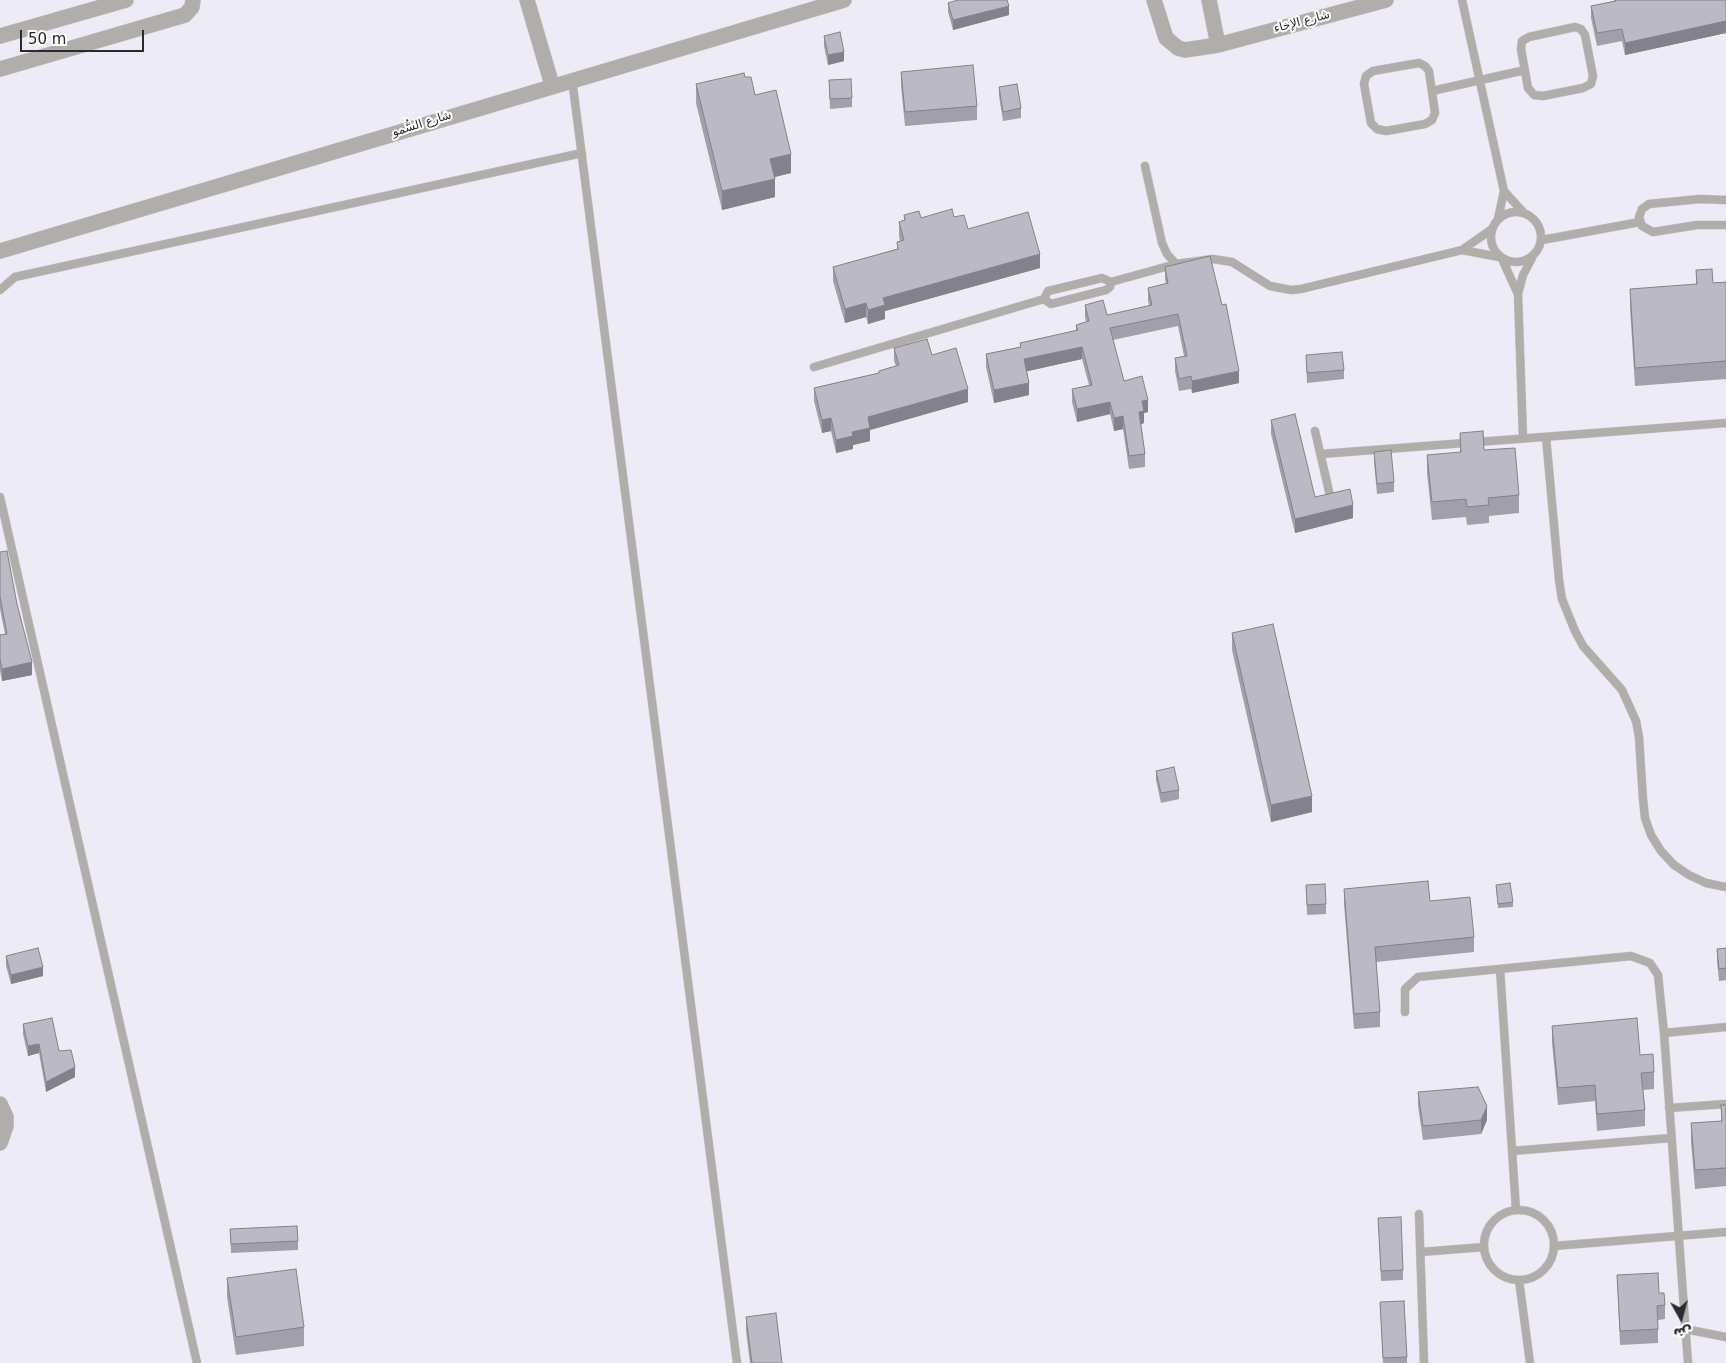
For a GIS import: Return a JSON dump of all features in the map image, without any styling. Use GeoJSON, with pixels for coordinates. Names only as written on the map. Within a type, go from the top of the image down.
{"type":"FeatureCollection","features":[{"type":"Feature","properties":{"kind":"street"},"geometry":{"type":"LineString","coordinates":[[0,36],[126,0]]}},
{"type":"Feature","properties":{"kind":"street"},"geometry":{"type":"LineString","coordinates":[[0,69],[185,15],[192,7],[193,0]]}},
{"type":"Feature","properties":{"kind":"street"},"geometry":{"type":"LineString","coordinates":[[527,0],[552,85]]}},
{"type":"Feature","properties":{"kind":"street","name":"شارع السُّمو"},"geometry":{"type":"LineString","coordinates":[[0,251],[572,79],[843,0]]}},
{"type":"Feature","properties":{"kind":"street","name":"شارع الإخاء"},"geometry":{"type":"LineString","coordinates":[[1154,0],[1166,38],[1171,44],[1185,50],[1218,45],[1386,0]]}},
{"type":"Feature","properties":{"kind":"street"},"geometry":{"type":"LineString","coordinates":[[1209,0],[1218,45]]}},
{"type":"Feature","properties":{"kind":"street"},"geometry":{"type":"LineString","coordinates":[[0,1104],[6,1117],[6,1126],[0,1143]]}},
{"type":"Feature","properties":{"kind":"lane"},"geometry":{"type":"LineString","coordinates":[[1110,282],[1176,264],[1203,259],[1222,260],[1243,268],[1270,286],[1291,290],[1462,250],[1492,230],[1498,219],[1504,191],[1462,0]]}},
{"type":"Feature","properties":{"kind":"lane"},"geometry":{"type":"LineString","coordinates":[[1574,27],[1584,32],[1593,76],[1591,84],[1539,96],[1528,88],[1525,70],[1521,45],[1525,38],[1574,27]]}},
{"type":"Feature","properties":{"kind":"lane"},"geometry":{"type":"LineString","coordinates":[[1419,63],[1426,66],[1429,71],[1432,91],[1435,113],[1432,120],[1425,124],[1381,131],[1372,123],[1364,80],[1373,72],[1419,63]]}},
{"type":"Feature","properties":{"kind":"lane"},"geometry":{"type":"LineString","coordinates":[[1432,91],[1525,70]]}},
{"type":"Feature","properties":{"kind":"lane"},"geometry":{"type":"LineString","coordinates":[[572,79],[737,1363]]}},
{"type":"Feature","properties":{"kind":"lane"},"geometry":{"type":"LineString","coordinates":[[0,290],[15,277],[582,153]]}},
{"type":"Feature","properties":{"kind":"lane"},"geometry":{"type":"LineString","coordinates":[[1145,166],[1162,242],[1167,254],[1176,264]]}},
{"type":"Feature","properties":{"kind":"lane"},"geometry":{"type":"LineString","coordinates":[[1504,191],[1539,226],[1542,240],[1523,275],[1518,294],[1523,438]]}},
{"type":"Feature","properties":{"kind":"lane"},"geometry":{"type":"LineString","coordinates":[[1726,200],[1700,199],[1649,204],[1642,209],[1640,222],[1645,229],[1653,232],[1697,225],[1726,225]]}},
{"type":"Feature","properties":{"kind":"lane"},"geometry":{"type":"LineString","coordinates":[[1498,219],[1510,213],[1524,213]]}},
{"type":"Feature","properties":{"kind":"lane"},"geometry":{"type":"LineString","coordinates":[[1542,240],[1640,222]]}},
{"type":"Feature","properties":{"kind":"lane"},"geometry":{"type":"LineString","coordinates":[[1492,230],[1492,245],[1502,258],[1518,294]]}},
{"type":"Feature","properties":{"kind":"lane"},"geometry":{"type":"LineString","coordinates":[[1462,250],[1517,263],[1532,258]]}},
{"type":"Feature","properties":{"kind":"lane"},"geometry":{"type":"LineString","coordinates":[[814,367],[1044,299],[1048,291],[1105,278],[1110,282]]}},
{"type":"Feature","properties":{"kind":"lane"},"geometry":{"type":"LineString","coordinates":[[1044,299],[1051,304],[1106,290],[1110,287],[1110,282]]}},
{"type":"Feature","properties":{"kind":"lane"},"geometry":{"type":"LineString","coordinates":[[1321,454],[1726,423]]}},
{"type":"Feature","properties":{"kind":"lane"},"geometry":{"type":"LineString","coordinates":[[1315,431],[1331,500]]}},
{"type":"Feature","properties":{"kind":"lane"},"geometry":{"type":"LineString","coordinates":[[1546,437],[1562,599],[1572,624],[1584,646],[1593,659],[1613,678],[1633,713],[1639,737],[1645,818],[1661,851],[1674,865],[1706,883],[1726,887]]}},
{"type":"Feature","properties":{"kind":"lane"},"geometry":{"type":"LineString","coordinates":[[0,498],[197,1363]]}},
{"type":"Feature","properties":{"kind":"lane"},"geometry":{"type":"LineString","coordinates":[[1404,1012],[1405,989],[1418,977],[1638,957],[1650,963],[1658,975],[1664,1033],[1688,1363]]}},
{"type":"Feature","properties":{"kind":"lane"},"geometry":{"type":"LineString","coordinates":[[1500,969],[1516,1210]]}},
{"type":"Feature","properties":{"kind":"lane"},"geometry":{"type":"LineString","coordinates":[[1664,1033],[1726,1027]]}},
{"type":"Feature","properties":{"kind":"lane"},"geometry":{"type":"LineString","coordinates":[[1669,1108],[1726,1104]]}},
{"type":"Feature","properties":{"kind":"lane"},"geometry":{"type":"LineString","coordinates":[[1512,1151],[1671,1138]]}},
{"type":"Feature","properties":{"kind":"lane"},"geometry":{"type":"LineString","coordinates":[[1516,1210],[1527,1211],[1538,1216],[1547,1224],[1552,1234],[1554,1246],[1547,1266],[1530,1278],[1519,1280],[1506,1278],[1495,1270],[1487,1260],[1484,1247],[1489,1227],[1505,1213],[1516,1210]]}},
{"type":"Feature","properties":{"kind":"lane"},"geometry":{"type":"LineString","coordinates":[[1419,1214],[1424,1363]]}},
{"type":"Feature","properties":{"kind":"lane"},"geometry":{"type":"LineString","coordinates":[[1554,1246],[1726,1232]]}},
{"type":"Feature","properties":{"kind":"lane"},"geometry":{"type":"LineString","coordinates":[[1420,1252],[1484,1247]]}},
{"type":"Feature","properties":{"kind":"lane"},"geometry":{"type":"LineString","coordinates":[[1519,1280],[1530,1363]]}},
{"type":"Feature","properties":{"kind":"lane"},"geometry":{"type":"LineString","coordinates":[[1685,1329],[1726,1337]]}},
{"type":"Feature","properties":{"kind":"building"},"geometry":{"type":"Polygon","coordinates":[[[958,0],[1007,0],[1009,6],[953,20],[948,3],[958,0]]]}},
{"type":"Feature","properties":{"kind":"building"},"geometry":{"type":"Polygon","coordinates":[[[1615,0],[1726,0],[1726,21],[1625,43],[1622,29],[1597,33],[1591,6],[1615,0]]]}},
{"type":"Feature","properties":{"kind":"building"},"geometry":{"type":"Polygon","coordinates":[[[840,32],[844,52],[828,55],[824,36],[840,32]]]}},
{"type":"Feature","properties":{"kind":"building"},"geometry":{"type":"Polygon","coordinates":[[[973,65],[977,106],[905,112],[901,72],[973,65]]]}},
{"type":"Feature","properties":{"kind":"building"},"geometry":{"type":"Polygon","coordinates":[[[744,73],[745,77],[751,77],[755,95],[776,90],[791,154],[770,159],[775,179],[722,191],[696,84],[744,73]]]}},
{"type":"Feature","properties":{"kind":"building"},"geometry":{"type":"Polygon","coordinates":[[[851,79],[852,98],[830,99],[829,80],[851,79]]]}},
{"type":"Feature","properties":{"kind":"building"},"geometry":{"type":"Polygon","coordinates":[[[1017,84],[1021,108],[1003,112],[999,87],[1017,84]]]}},
{"type":"Feature","properties":{"kind":"building"},"geometry":{"type":"Polygon","coordinates":[[[952,209],[954,217],[964,215],[968,229],[1028,212],[1040,254],[883,298],[885,305],[868,310],[866,303],[845,309],[833,267],[898,249],[897,242],[904,240],[899,222],[905,220],[904,215],[919,211],[921,218],[952,209]]]}},
{"type":"Feature","properties":{"kind":"building"},"geometry":{"type":"Polygon","coordinates":[[[1210,256],[1222,305],[1226,304],[1239,371],[1192,381],[1191,376],[1179,379],[1175,358],[1187,356],[1178,314],[1110,328],[1124,381],[1142,376],[1148,400],[1142,401],[1144,411],[1139,412],[1145,454],[1129,456],[1123,416],[1114,418],[1110,402],[1077,409],[1072,389],[1092,385],[1082,347],[1024,359],[1029,383],[994,390],[986,354],[1021,347],[1020,343],[1078,330],[1076,325],[1089,321],[1085,305],[1103,300],[1107,315],[1152,305],[1148,288],[1168,283],[1165,267],[1210,256]]]}},
{"type":"Feature","properties":{"kind":"building"},"geometry":{"type":"Polygon","coordinates":[[[1712,269],[1713,283],[1726,282],[1726,361],[1635,368],[1630,289],[1697,284],[1696,270],[1712,269]]]}},
{"type":"Feature","properties":{"kind":"building"},"geometry":{"type":"Polygon","coordinates":[[[927,339],[932,355],[956,348],[968,389],[868,417],[870,428],[852,432],[853,436],[836,440],[831,418],[822,420],[814,388],[879,373],[879,371],[899,365],[894,348],[927,339]]]}},
{"type":"Feature","properties":{"kind":"building"},"geometry":{"type":"Polygon","coordinates":[[[1342,352],[1344,370],[1307,373],[1306,355],[1342,352]]]}},
{"type":"Feature","properties":{"kind":"building"},"geometry":{"type":"Polygon","coordinates":[[[1295,414],[1315,497],[1350,489],[1353,505],[1295,519],[1271,420],[1295,414]]]}},
{"type":"Feature","properties":{"kind":"building"},"geometry":{"type":"Polygon","coordinates":[[[1483,431],[1484,450],[1515,448],[1519,495],[1488,498],[1489,505],[1467,507],[1466,499],[1432,502],[1427,455],[1461,452],[1460,433],[1483,431]]]}},
{"type":"Feature","properties":{"kind":"building"},"geometry":{"type":"Polygon","coordinates":[[[1391,450],[1394,482],[1377,484],[1374,452],[1391,450]]]}},
{"type":"Feature","properties":{"kind":"building"},"geometry":{"type":"Polygon","coordinates":[[[7,551],[17,604],[32,662],[2,669],[0,635],[7,634],[0,597],[0,552],[7,551]]]}},
{"type":"Feature","properties":{"kind":"building"},"geometry":{"type":"Polygon","coordinates":[[[1273,624],[1312,796],[1271,805],[1232,633],[1273,624]]]}},
{"type":"Feature","properties":{"kind":"building"},"geometry":{"type":"Polygon","coordinates":[[[1174,767],[1179,790],[1161,793],[1156,771],[1174,767]]]}},
{"type":"Feature","properties":{"kind":"building"},"geometry":{"type":"Polygon","coordinates":[[[1428,881],[1430,901],[1470,897],[1474,937],[1375,947],[1380,1012],[1354,1014],[1344,889],[1428,881]]]}},
{"type":"Feature","properties":{"kind":"building"},"geometry":{"type":"Polygon","coordinates":[[[1510,883],[1513,902],[1498,904],[1496,885],[1510,883]]]}},
{"type":"Feature","properties":{"kind":"building"},"geometry":{"type":"Polygon","coordinates":[[[1325,884],[1326,904],[1307,905],[1306,885],[1325,884]]]}},
{"type":"Feature","properties":{"kind":"building"},"geometry":{"type":"Polygon","coordinates":[[[38,948],[43,967],[11,975],[6,956],[38,948]]]}},
{"type":"Feature","properties":{"kind":"building"},"geometry":{"type":"Polygon","coordinates":[[[1726,948],[1726,968],[1719,969],[1717,949],[1726,948]]]}},
{"type":"Feature","properties":{"kind":"building"},"geometry":{"type":"Polygon","coordinates":[[[52,1018],[59,1051],[71,1050],[75,1067],[46,1082],[39,1044],[28,1046],[23,1024],[52,1018]]]}},
{"type":"Feature","properties":{"kind":"building"},"geometry":{"type":"Polygon","coordinates":[[[1637,1018],[1640,1055],[1653,1054],[1654,1072],[1641,1073],[1645,1110],[1597,1114],[1595,1085],[1558,1088],[1552,1026],[1637,1018]]]}},
{"type":"Feature","properties":{"kind":"building"},"geometry":{"type":"Polygon","coordinates":[[[1478,1087],[1487,1106],[1481,1120],[1423,1126],[1418,1092],[1478,1087]]]}},
{"type":"Feature","properties":{"kind":"building"},"geometry":{"type":"Polygon","coordinates":[[[1721,1105],[1726,1105],[1726,1168],[1695,1170],[1691,1123],[1722,1121],[1721,1105]]]}},
{"type":"Feature","properties":{"kind":"building"},"geometry":{"type":"Polygon","coordinates":[[[1401,1217],[1403,1270],[1381,1271],[1378,1218],[1401,1217]]]}},
{"type":"Feature","properties":{"kind":"building"},"geometry":{"type":"Polygon","coordinates":[[[297,1226],[298,1241],[231,1244],[230,1229],[297,1226]]]}},
{"type":"Feature","properties":{"kind":"building"},"geometry":{"type":"Polygon","coordinates":[[[296,1269],[304,1327],[236,1337],[227,1278],[296,1269]]]}},
{"type":"Feature","properties":{"kind":"building"},"geometry":{"type":"Polygon","coordinates":[[[1658,1273],[1659,1293],[1664,1293],[1665,1305],[1657,1306],[1658,1329],[1620,1331],[1617,1275],[1658,1273]]]}},
{"type":"Feature","properties":{"kind":"building"},"geometry":{"type":"Polygon","coordinates":[[[1404,1301],[1407,1357],[1383,1358],[1380,1302],[1404,1301]]]}},
{"type":"Feature","properties":{"kind":"building"},"geometry":{"type":"Polygon","coordinates":[[[776,1313],[782,1363],[752,1363],[746,1317],[776,1313]]]}}]}
